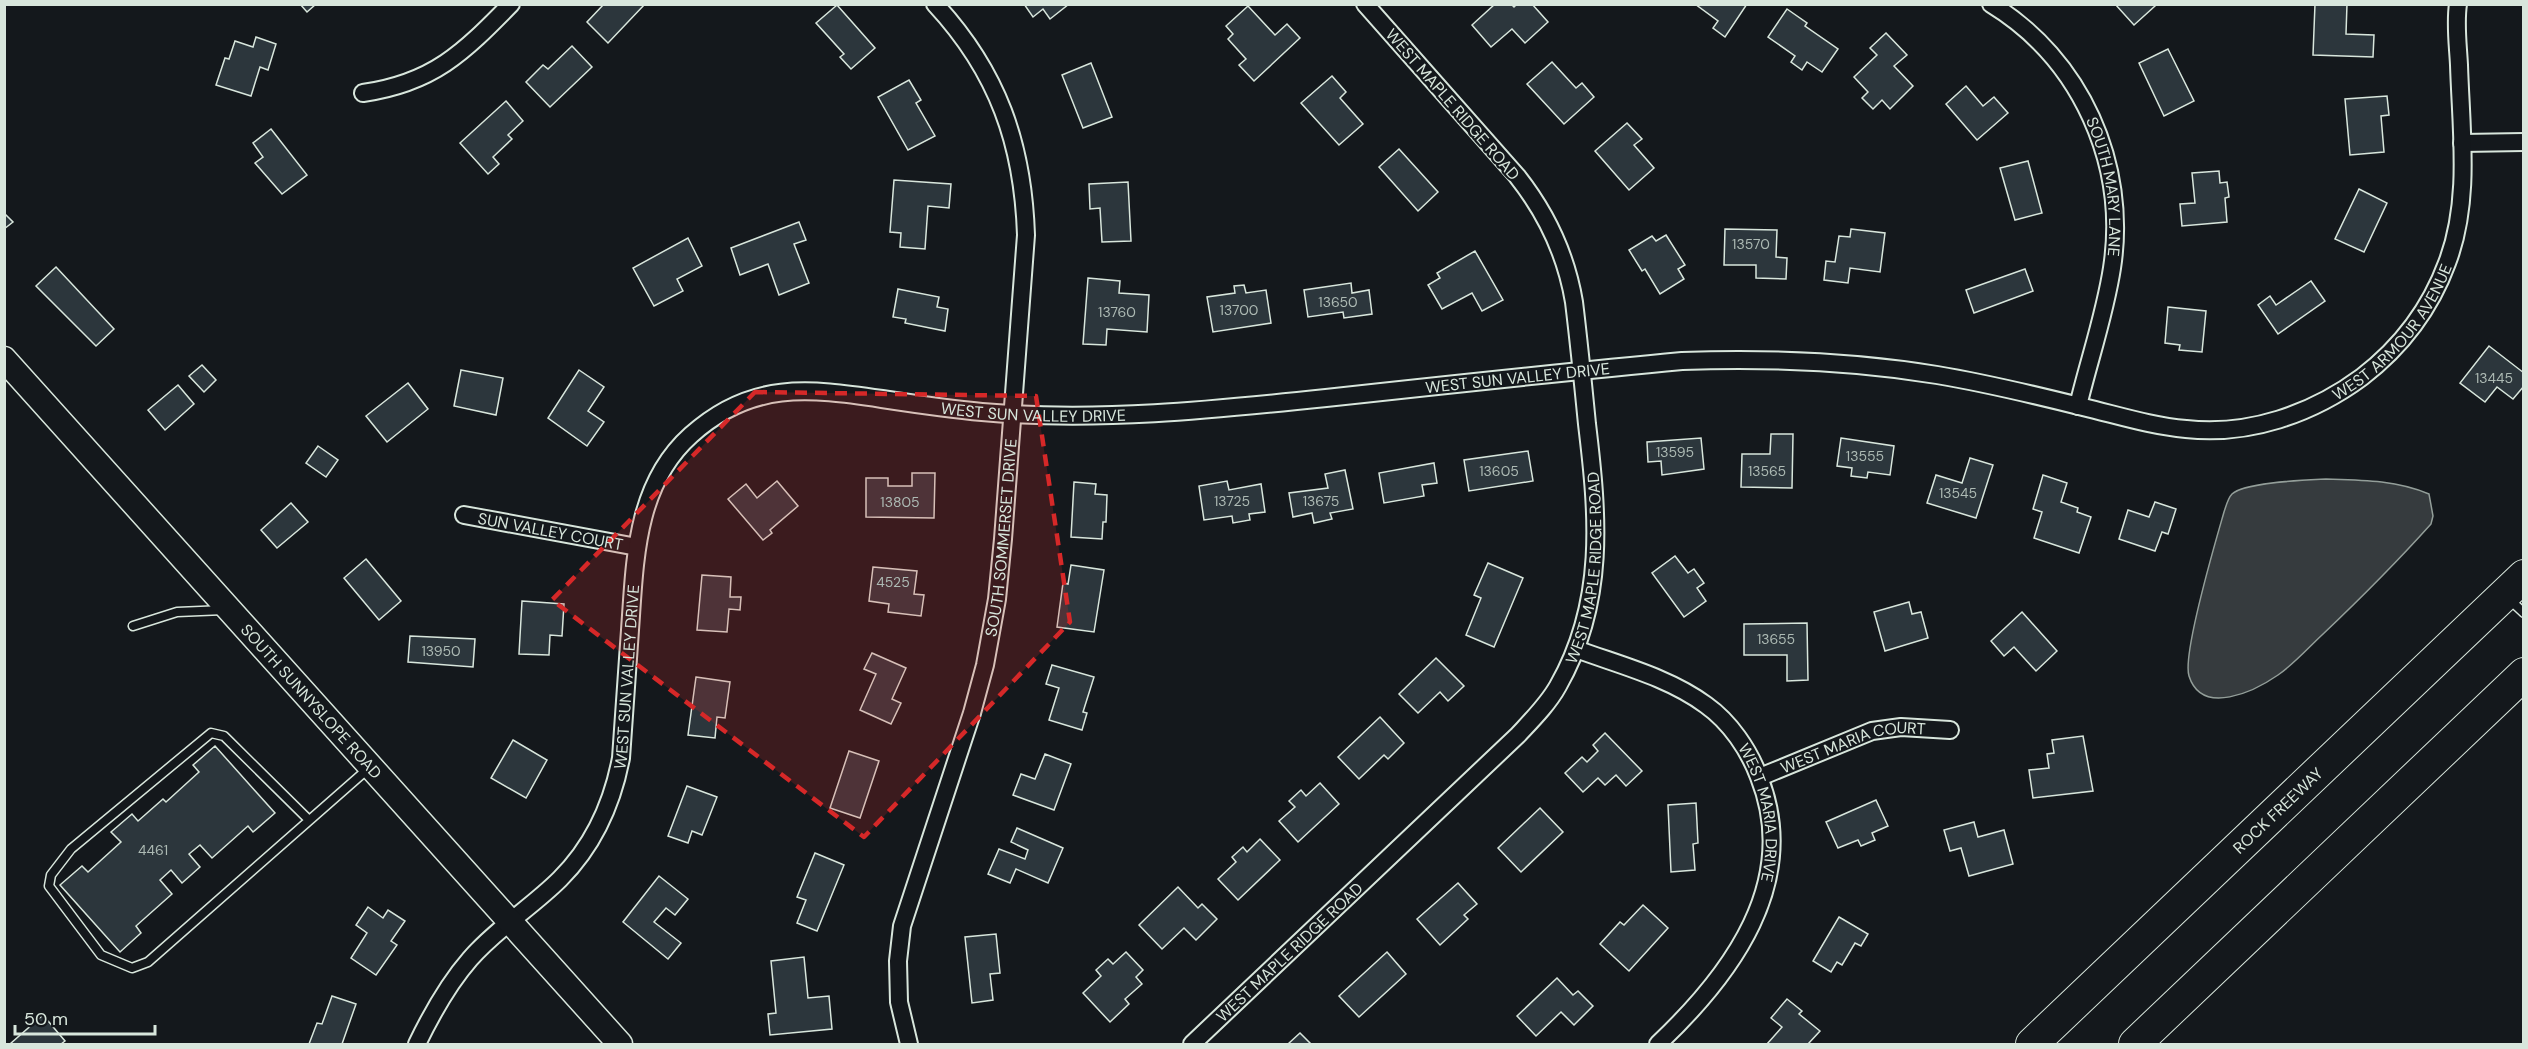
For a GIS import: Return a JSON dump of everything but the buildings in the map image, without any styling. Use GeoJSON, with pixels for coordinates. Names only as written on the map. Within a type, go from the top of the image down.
{"type":"FeatureCollection","features":[{"type":"Feature","properties":{"kind":"highway","name":"ROCK FREEWAY"},"geometry":{"type":"LineString","coordinates":[[2032,1044],[2517,594]]}},
{"type":"Feature","properties":{"kind":"highway"},"geometry":{"type":"LineString","coordinates":[[2135,1044],[2523,674]]}},
{"type":"Feature","properties":{"kind":"street"},"geometry":{"type":"LineString","coordinates":[[363,93],[393,89],[420,79],[459,54],[511,4]]}},
{"type":"Feature","properties":{"kind":"street","name":"SOUTH SOMMERSET DRIVE"},"geometry":{"type":"LineString","coordinates":[[909,1044],[899,1002],[898,961],[902,926],[972,713],[985,665],[997,599],[1026,236],[1025,203],[1020,166],[1011,129],[999,97],[980,60],[956,27],[935,4]]}},
{"type":"Feature","properties":{"kind":"street","name":"WEST MAPLE RIDGE ROAD"},"geometry":{"type":"LineString","coordinates":[[1192,1044],[1518,735],[1545,706],[1558,687],[1576,649],[1589,605],[1596,550],[1596,504],[1571,281],[1552,228],[1533,197],[1365,4]]}},
{"type":"Feature","properties":{"kind":"street","name":"SOUTH MARY LANE"},"geometry":{"type":"LineString","coordinates":[[1991,4],[2035,37],[2062,67],[2088,110],[2105,152],[2115,200],[2112,268],[2078,406]]}},
{"type":"Feature","properties":{"kind":"street","name":"WEST ARMOUR AVENUE"},"geometry":{"type":"LineString","coordinates":[[2078,406],[2149,424],[2188,430],[2231,429],[2270,422],[2296,414],[2341,392],[2380,363],[2402,341],[2426,307],[2447,262],[2461,210],[2462,143],[2458,4]]}},
{"type":"Feature","properties":{"kind":"street"},"geometry":{"type":"LineString","coordinates":[[2462,143],[2523,142]]}},
{"type":"Feature","properties":{"kind":"street","name":"SOUTH SUNNYSLOPE ROAD"},"geometry":{"type":"LineString","coordinates":[[4,358],[620,1044]]}},
{"type":"Feature","properties":{"kind":"street","name":"WEST SUN VALLEY DRIVE"},"geometry":{"type":"LineString","coordinates":[[417,1044],[436,1008],[469,960],[510,921],[559,880],[581,856],[600,825],[609,805],[621,758],[638,547],[646,504],[669,460],[693,433],[742,403],[792,390],[820,390],[936,407],[1012,414],[1146,415],[1682,361],[1802,360],[1939,375],[2078,406]]}},
{"type":"Feature","properties":{"kind":"street","name":"SUN VALLEY COURT"},"geometry":{"type":"LineString","coordinates":[[464,516],[638,547]]}},
{"type":"Feature","properties":{"kind":"street","name":"WEST MARIA DRIVE"},"geometry":{"type":"LineString","coordinates":[[1576,649],[1677,687],[1707,705],[1732,731],[1752,759],[1766,794],[1771,815],[1773,849],[1766,890],[1746,936],[1718,981],[1689,1015],[1658,1044]]}},
{"type":"Feature","properties":{"kind":"street","name":"WEST MARIA COURT"},"geometry":{"type":"LineString","coordinates":[[1760,777],[1872,732],[1901,727],[1950,729]]}},
{"type":"Feature","properties":{"kind":"lane"},"geometry":{"type":"LineString","coordinates":[[134,626],[177,612],[231,609]]}},
{"type":"Feature","properties":{"kind":"lane"},"geometry":{"type":"LineString","coordinates":[[309,820],[224,736],[211,733],[71,849],[51,875],[49,886],[101,955],[132,968],[148,962],[371,766]]}},
{"type":"Feature","properties":{"kind":"highlighted area"},"geometry":{"type":"Polygon","coordinates":[[[755,392],[1036,396],[1070,622],[864,837],[552,600],[755,392]]]}},
{"type":"Feature","properties":{"kind":"shaded area"},"geometry":{"type":"Polygon","coordinates":[[[2326,479],[2391,483],[2429,494],[2433,516],[2431,524],[2364,594],[2284,671],[2256,688],[2230,697],[2217,698],[2205,695],[2196,688],[2189,676],[2190,645],[2208,570],[2229,498],[2239,490],[2249,487],[2276,482],[2326,479]]]}}]}
